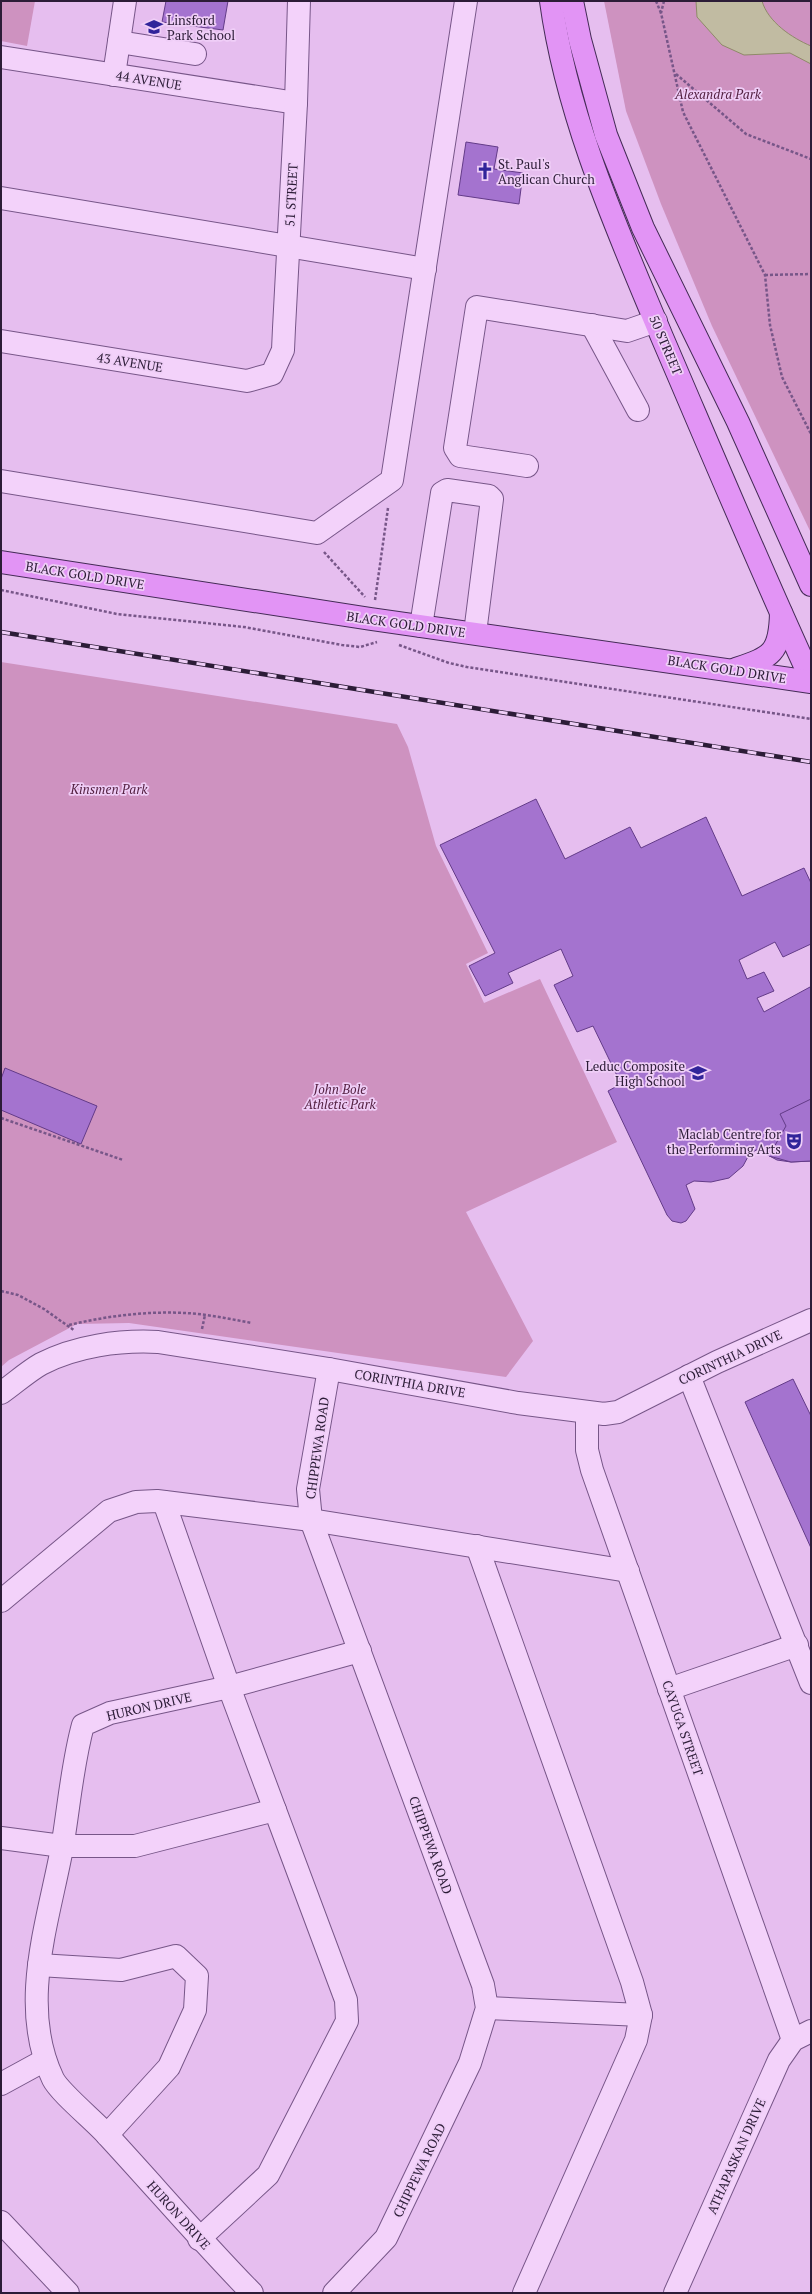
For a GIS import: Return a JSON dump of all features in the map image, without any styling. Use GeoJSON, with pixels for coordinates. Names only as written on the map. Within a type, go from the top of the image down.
{"type":"FeatureCollection","features":[{"type":"Feature","properties":{"kind":"main road","name":"50 STREET"},"geometry":{"type":"LineString","coordinates":[[551,1],[563,66],[605,201],[750,544],[811,680]]}},
{"type":"Feature","properties":{"kind":"main road"},"geometry":{"type":"LineString","coordinates":[[572,1],[580,40],[606,135],[643,228],[738,422],[811,585]]}},
{"type":"Feature","properties":{"kind":"main road","name":"BLACK GOLD DRIVE"},"geometry":{"type":"LineString","coordinates":[[1,562],[372,613],[421,626],[811,680]]}},
{"type":"Feature","properties":{"kind":"main road"},"geometry":{"type":"LineString","coordinates":[[734,670],[763,660],[773,650],[781,636],[781,613]]}},
{"type":"Feature","properties":{"kind":"street"},"geometry":{"type":"LineString","coordinates":[[114,75],[125,1]]}},
{"type":"Feature","properties":{"kind":"street","name":"51 STREET"},"geometry":{"type":"LineString","coordinates":[[259,379],[272,374],[283,350],[296,103],[299,1]]}},
{"type":"Feature","properties":{"kind":"street"},"geometry":{"type":"LineString","coordinates":[[1,481],[317,533],[392,480],[466,1]]}},
{"type":"Feature","properties":{"kind":"street"},"geometry":{"type":"LineString","coordinates":[[119,42],[195,54]]}},
{"type":"Feature","properties":{"kind":"street","name":"44 AVENUE"},"geometry":{"type":"LineString","coordinates":[[1,57],[296,103]]}},
{"type":"Feature","properties":{"kind":"street"},"geometry":{"type":"LineString","coordinates":[[1,198],[425,269]]}},
{"type":"Feature","properties":{"kind":"street"},"geometry":{"type":"LineString","coordinates":[[527,466],[460,456],[455,448],[478,306],[627,331],[656,321]]}},
{"type":"Feature","properties":{"kind":"street"},"geometry":{"type":"LineString","coordinates":[[592,325],[638,410]]}},
{"type":"Feature","properties":{"kind":"street","name":"43 AVENUE"},"geometry":{"type":"LineString","coordinates":[[1,341],[248,381],[259,379]]}},
{"type":"Feature","properties":{"kind":"street"},"geometry":{"type":"LineString","coordinates":[[421,626],[442,493],[447,490],[489,496],[492,499],[475,633]]}},
{"type":"Feature","properties":{"kind":"street","name":"CORINTHIA DRIVE"},"geometry":{"type":"LineString","coordinates":[[1,1393],[40,1365],[62,1355],[87,1348],[126,1342],[158,1342],[329,1369],[587,1414],[604,1414],[618,1412],[689,1376],[811,1320]]}},
{"type":"Feature","properties":{"kind":"street","name":"CHIPPEWA ROAD"},"geometry":{"type":"LineString","coordinates":[[329,1369],[308,1489],[311,1520],[483,1985],[487,2008],[470,2064],[386,2238],[334,2293]]}},
{"type":"Feature","properties":{"kind":"street"},"geometry":{"type":"LineString","coordinates":[[689,1376],[811,1683]]}},
{"type":"Feature","properties":{"kind":"street","name":"CAYUGA STREET"},"geometry":{"type":"LineString","coordinates":[[587,1414],[587,1450],[592,1470],[669,1689],[802,2035]]}},
{"type":"Feature","properties":{"kind":"street"},"geometry":{"type":"LineString","coordinates":[[1,1602],[109,1511],[136,1502],[164,1502],[311,1520],[628,1571]]}},
{"type":"Feature","properties":{"kind":"street"},"geometry":{"type":"LineString","coordinates":[[164,1502],[229,1687],[346,2000],[347,2021],[268,2175],[199,2239]]}},
{"type":"Feature","properties":{"kind":"street"},"geometry":{"type":"LineString","coordinates":[[477,1546],[632,1982],[641,2016],[636,2040],[524,2293]]}},
{"type":"Feature","properties":{"kind":"street"},"geometry":{"type":"LineString","coordinates":[[669,1689],[797,1645]]}},
{"type":"Feature","properties":{"kind":"street","name":"HURON DRIVE"},"geometry":{"type":"LineString","coordinates":[[252,2293],[199,2239],[107,2135],[55,2082],[45,2060],[37,2028],[39,1965],[62,1846],[76,1750],[83,1725],[110,1713],[229,1687],[360,1652]]}},
{"type":"Feature","properties":{"kind":"street"},"geometry":{"type":"LineString","coordinates":[[1,1838],[62,1846],[135,1846],[275,1810]]}},
{"type":"Feature","properties":{"kind":"street"},"geometry":{"type":"LineString","coordinates":[[39,1965],[121,1970],[176,1956],[197,1976],[195,2010],[169,2067],[107,2135]]}},
{"type":"Feature","properties":{"kind":"street"},"geometry":{"type":"LineString","coordinates":[[487,2008],[641,2016]]}},
{"type":"Feature","properties":{"kind":"street","name":"ATHAPASKAN DRIVE"},"geometry":{"type":"LineString","coordinates":[[675,2293],[779,2060],[802,2035]]}},
{"type":"Feature","properties":{"kind":"street"},"geometry":{"type":"LineString","coordinates":[[1,2084],[45,2060]]}},
{"type":"Feature","properties":{"kind":"street"},"geometry":{"type":"LineString","coordinates":[[1,2222],[68,2293]]}},
{"type":"Feature","properties":{"kind":"path"},"geometry":{"type":"LineString","coordinates":[[656,1],[661,13],[676,74],[683,112],[765,275],[770,325],[782,377],[811,434]]}},
{"type":"Feature","properties":{"kind":"path"},"geometry":{"type":"LineString","coordinates":[[661,13],[664,1]]}},
{"type":"Feature","properties":{"kind":"path"},"geometry":{"type":"LineString","coordinates":[[676,74],[746,134],[811,159]]}},
{"type":"Feature","properties":{"kind":"path"},"geometry":{"type":"LineString","coordinates":[[765,275],[811,274]]}},
{"type":"Feature","properties":{"kind":"path"},"geometry":{"type":"LineString","coordinates":[[367,644],[392,480]]}},
{"type":"Feature","properties":{"kind":"path"},"geometry":{"type":"LineString","coordinates":[[305,531],[372,613]]}},
{"type":"Feature","properties":{"kind":"path"},"geometry":{"type":"LineString","coordinates":[[1,590],[117,614],[244,627],[342,645],[360,647],[379,641]]}},
{"type":"Feature","properties":{"kind":"path"},"geometry":{"type":"LineString","coordinates":[[393,644],[449,663],[467,667],[811,719]]}},
{"type":"Feature","properties":{"kind":"path"},"geometry":{"type":"LineString","coordinates":[[1,1118],[123,1160]]}},
{"type":"Feature","properties":{"kind":"path"},"geometry":{"type":"LineString","coordinates":[[1,1291],[24,1298],[69,1325],[74,1329],[87,1348]]}},
{"type":"Feature","properties":{"kind":"path"},"geometry":{"type":"LineString","coordinates":[[69,1325],[104,1317],[164,1313],[192,1314],[252,1323]]}},
{"type":"Feature","properties":{"kind":"green space"},"geometry":{"type":"Polygon","coordinates":[[[1,1],[35,1],[27,46],[1,41],[1,1]]]}},
{"type":"Feature","properties":{"kind":"green space","name":"Alexandra Park"},"geometry":{"type":"Polygon","coordinates":[[[604,1],[811,1],[811,533],[712,326],[661,204],[626,111],[604,1]]]}},
{"type":"Feature","properties":{"kind":"green space","name":"John Bole Athletic Park"},"geometry":{"type":"Polygon","coordinates":[[[1,662],[397,724],[408,747],[436,846],[488,953],[466,964],[484,1003],[540,979],[617,1142],[466,1212],[533,1341],[506,1377],[129,1323],[77,1324],[9,1360],[1,1367],[1,662]]]}},
{"type":"Feature","properties":{"kind":"shaded area"},"geometry":{"type":"Polygon","coordinates":[[[696,1],[762,1],[765,9],[775,22],[796,39],[811,46],[811,64],[790,53],[744,55],[722,45],[697,17],[696,1]]]}},
{"type":"Feature","properties":{"kind":"building"},"geometry":{"type":"Polygon","coordinates":[[[166,1],[228,1],[223,30],[162,22],[166,1]]]}},
{"type":"Feature","properties":{"kind":"building","name":"St. Paul's Anglican Church"},"geometry":{"type":"Polygon","coordinates":[[[466,142],[498,147],[494,169],[523,173],[519,204],[458,195],[466,142]]]}},
{"type":"Feature","properties":{"kind":"building"},"geometry":{"type":"Polygon","coordinates":[[[536,799],[565,859],[630,827],[641,848],[706,817],[742,896],[804,868],[811,883],[811,944],[783,957],[775,942],[739,960],[747,979],[764,972],[774,991],[757,998],[764,1012],[810,987],[811,989],[811,1161],[791,1162],[777,1160],[764,1153],[761,1148],[750,1153],[743,1166],[729,1178],[711,1182],[694,1181],[686,1185],[695,1209],[686,1221],[681,1223],[672,1221],[667,1215],[608,1091],[621,1084],[593,1026],[577,1032],[554,985],[573,976],[561,949],[508,973],[513,983],[485,996],[469,966],[495,953],[440,845],[536,799]]]}},
{"type":"Feature","properties":{"kind":"building"},"geometry":{"type":"Polygon","coordinates":[[[5,1068],[97,1106],[81,1144],[1,1110],[1,1079],[5,1068]]]}},
{"type":"Feature","properties":{"kind":"building","name":"Maclab Centre for the Performing Arts"},"geometry":{"type":"Polygon","coordinates":[[[811,1099],[811,1161],[791,1162],[769,1156],[786,1126],[780,1114],[811,1099]]]}},
{"type":"Feature","properties":{"kind":"building"},"geometry":{"type":"Polygon","coordinates":[[[793,1379],[811,1416],[811,1548],[745,1402],[793,1379]]]}},
{"type":"Feature","properties":{"kind":"railway"},"geometry":{"type":"LineString","coordinates":[[1,632],[811,762]]}},
{"type":"Feature","properties":{"kind":"place","name":"Linsford Park School"},"geometry":{"type":"Point","coordinates":[154,27]}},
{"type":"Feature","properties":{"kind":"place","name":"St. Paul's Anglican Church"},"geometry":{"type":"Point","coordinates":[485,171]}},
{"type":"Feature","properties":{"kind":"place","name":"Leduc Composite High School"},"geometry":{"type":"Point","coordinates":[698,1073]}},
{"type":"Feature","properties":{"kind":"place","name":"Maclab Centre for the Performing Arts"},"geometry":{"type":"Point","coordinates":[794,1141]}},
{"type":"Feature","properties":{"kind":"park label","name":"Kinsmen Park"},"geometry":{"type":"Point","coordinates":[109,789]}}]}
